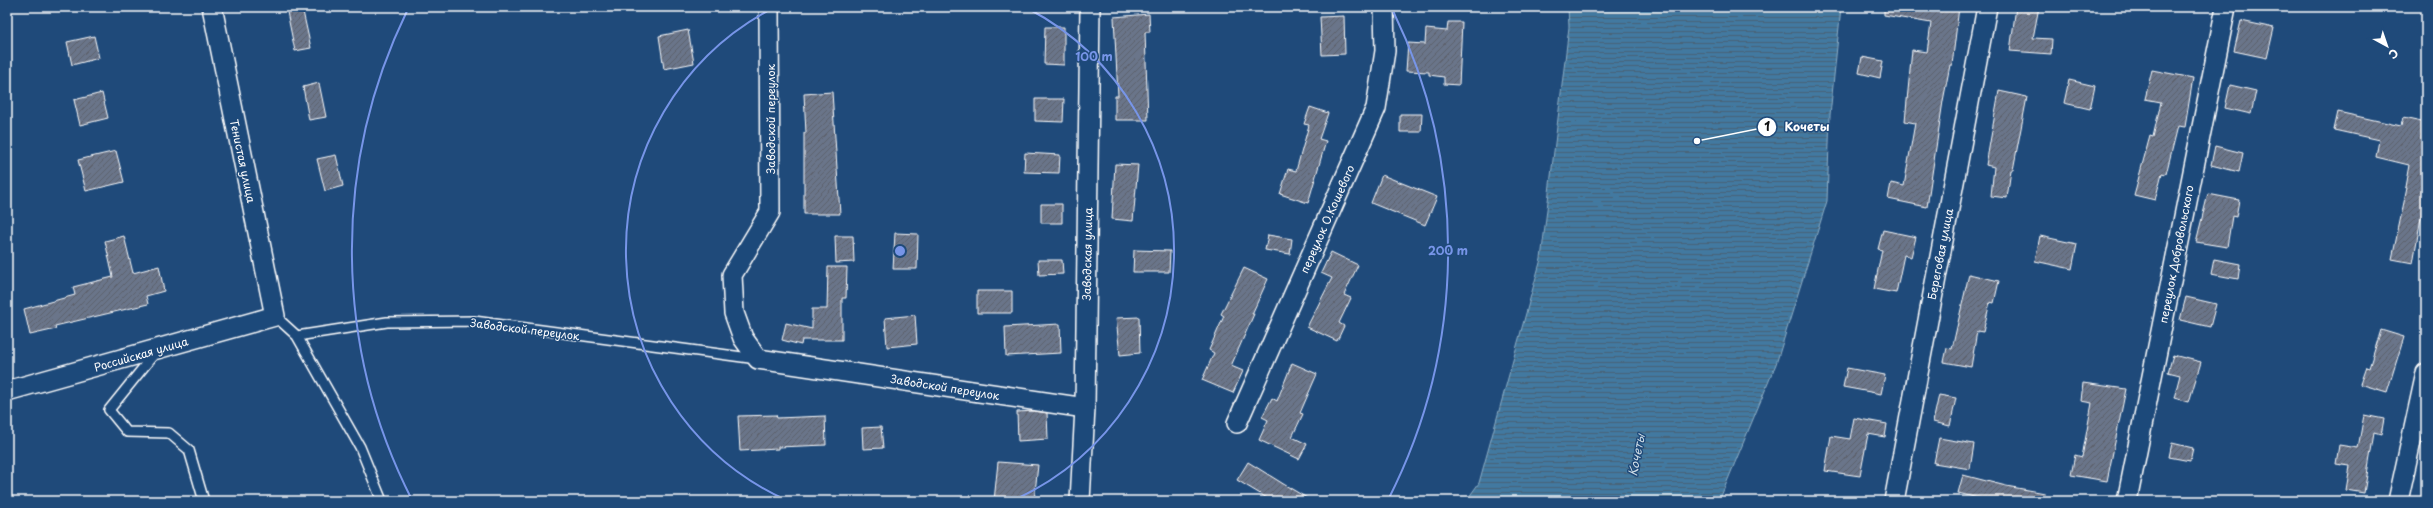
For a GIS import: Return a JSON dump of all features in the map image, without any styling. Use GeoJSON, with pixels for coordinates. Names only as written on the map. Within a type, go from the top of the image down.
{"type":"FeatureCollection","features":[{"type":"Feature","properties":{"kind":"street","name":"Тенистая улица"},"geometry":{"type":"LineString","coordinates":[[212,7],[275,316]]}},
{"type":"Feature","properties":{"kind":"street","name":"Заводской переулок"},"geometry":{"type":"LineString","coordinates":[[769,7],[770,212],[732,275],[734,313],[743,338],[758,359],[1085,408]]}},
{"type":"Feature","properties":{"kind":"street","name":"Заводская улица"},"geometry":{"type":"LineString","coordinates":[[1080,501],[1085,408],[1090,7]]}},
{"type":"Feature","properties":{"kind":"street","name":"переулок О.Кошевого"},"geometry":{"type":"LineString","coordinates":[[1237,423],[1376,108],[1385,51],[1384,7]]}},
{"type":"Feature","properties":{"kind":"street","name":"Береговая улица"},"geometry":{"type":"LineString","coordinates":[[1894,501],[1986,7]]}},
{"type":"Feature","properties":{"kind":"street","name":"переулок Добровольского"},"geometry":{"type":"LineString","coordinates":[[2126,501],[2226,7]]}},
{"type":"Feature","properties":{"kind":"street","name":"Российская улица"},"geometry":{"type":"LineString","coordinates":[[7,392],[275,316]]}},
{"type":"Feature","properties":{"kind":"street"},"geometry":{"type":"LineString","coordinates":[[2398,501],[2426,373]]}},
{"type":"Feature","properties":{"kind":"lane"},"geometry":{"type":"LineString","coordinates":[[275,316],[297,336],[360,447],[382,501]]}},
{"type":"Feature","properties":{"kind":"lane","name":"Заводской переулок"},"geometry":{"type":"LineString","coordinates":[[297,336],[387,322],[474,321],[758,359]]}},
{"type":"Feature","properties":{"kind":"lane"},"geometry":{"type":"LineString","coordinates":[[158,349],[109,410],[127,432],[169,433],[189,450],[204,501]]}},
{"type":"Feature","properties":{"kind":"water"},"geometry":{"type":"Polygon","coordinates":[[[1568,7],[1841,7],[1830,115],[1827,201],[1776,364],[1719,501],[1466,501],[1479,483],[1541,259],[1569,27],[1568,7]]]}},
{"type":"Feature","properties":{"kind":"building"},"geometry":{"type":"Polygon","coordinates":[[[286,7],[302,7],[311,48],[295,51],[286,7]]]}},
{"type":"Feature","properties":{"kind":"building"},"geometry":{"type":"Polygon","coordinates":[[[1884,7],[1959,7],[1952,65],[1950,65],[1943,101],[1927,207],[1888,199],[1891,183],[1904,186],[1915,123],[1905,121],[1912,50],[1927,52],[1931,23],[1884,15],[1884,7]]]}},
{"type":"Feature","properties":{"kind":"building"},"geometry":{"type":"Polygon","coordinates":[[[2016,7],[2039,7],[2033,38],[2052,39],[2051,54],[2010,51],[2016,7]]]}},
{"type":"Feature","properties":{"kind":"building"},"geometry":{"type":"Polygon","coordinates":[[[1149,14],[1150,32],[1145,32],[1148,120],[1115,120],[1115,96],[1118,96],[1114,17],[1149,14]]]}},
{"type":"Feature","properties":{"kind":"building"},"geometry":{"type":"Polygon","coordinates":[[[1344,16],[1345,54],[1322,55],[1320,17],[1344,16]]]}},
{"type":"Feature","properties":{"kind":"building"},"geometry":{"type":"Polygon","coordinates":[[[2241,21],[2274,28],[2267,58],[2234,51],[2241,21]]]}},
{"type":"Feature","properties":{"kind":"building"},"geometry":{"type":"Polygon","coordinates":[[[1448,22],[1462,22],[1459,85],[1444,84],[1444,77],[1429,75],[1429,72],[1406,71],[1408,43],[1425,44],[1426,29],[1447,31],[1448,22]]]}},
{"type":"Feature","properties":{"kind":"building"},"geometry":{"type":"Polygon","coordinates":[[[1045,27],[1064,27],[1064,65],[1044,64],[1045,27]]]}},
{"type":"Feature","properties":{"kind":"building"},"geometry":{"type":"Polygon","coordinates":[[[688,30],[694,63],[664,69],[659,36],[688,30]]]}},
{"type":"Feature","properties":{"kind":"building"},"geometry":{"type":"Polygon","coordinates":[[[94,36],[99,58],[72,65],[67,42],[94,36]]]}},
{"type":"Feature","properties":{"kind":"building"},"geometry":{"type":"Polygon","coordinates":[[[1862,57],[1883,61],[1880,78],[1859,73],[1862,57]]]}},
{"type":"Feature","properties":{"kind":"building"},"geometry":{"type":"Polygon","coordinates":[[[2152,70],[2193,78],[2185,127],[2178,126],[2166,174],[2162,173],[2155,200],[2134,195],[2150,136],[2153,137],[2161,102],[2145,99],[2152,70]]]}},
{"type":"Feature","properties":{"kind":"building"},"geometry":{"type":"Polygon","coordinates":[[[2069,80],[2095,86],[2090,109],[2064,103],[2069,80]]]}},
{"type":"Feature","properties":{"kind":"building"},"geometry":{"type":"Polygon","coordinates":[[[319,83],[326,117],[309,120],[303,87],[319,83]]]}},
{"type":"Feature","properties":{"kind":"building"},"geometry":{"type":"Polygon","coordinates":[[[2230,85],[2256,91],[2251,114],[2225,108],[2230,85]]]}},
{"type":"Feature","properties":{"kind":"building"},"geometry":{"type":"Polygon","coordinates":[[[1999,91],[2027,97],[2013,170],[2011,170],[2007,198],[1991,196],[1994,167],[1986,165],[1999,91]]]}},
{"type":"Feature","properties":{"kind":"building"},"geometry":{"type":"Polygon","coordinates":[[[832,92],[840,214],[804,214],[804,133],[806,133],[804,94],[832,92]]]}},
{"type":"Feature","properties":{"kind":"building"},"geometry":{"type":"Polygon","coordinates":[[[102,93],[108,118],[80,125],[74,100],[102,93]]]}},
{"type":"Feature","properties":{"kind":"building"},"geometry":{"type":"Polygon","coordinates":[[[1035,99],[1064,99],[1063,122],[1035,121],[1035,99]]]}},
{"type":"Feature","properties":{"kind":"building"},"geometry":{"type":"Polygon","coordinates":[[[1310,107],[1328,113],[1319,139],[1326,141],[1308,203],[1280,194],[1288,169],[1296,171],[1309,125],[1304,124],[1310,107]]]}},
{"type":"Feature","properties":{"kind":"building"},"geometry":{"type":"Polygon","coordinates":[[[2338,112],[2401,126],[2403,118],[2426,123],[2426,189],[2413,263],[2392,259],[2407,188],[2405,187],[2409,165],[2376,157],[2379,140],[2334,130],[2338,112]]]}},
{"type":"Feature","properties":{"kind":"building"},"geometry":{"type":"Polygon","coordinates":[[[1400,114],[1422,114],[1421,132],[1400,132],[1400,114]]]}},
{"type":"Feature","properties":{"kind":"building"},"geometry":{"type":"Polygon","coordinates":[[[2215,146],[2243,153],[2239,172],[2211,165],[2215,146]]]}},
{"type":"Feature","properties":{"kind":"building"},"geometry":{"type":"Polygon","coordinates":[[[116,151],[124,182],[86,191],[78,160],[116,151]]]}},
{"type":"Feature","properties":{"kind":"building"},"geometry":{"type":"Polygon","coordinates":[[[1025,153],[1060,155],[1059,173],[1024,172],[1025,153]]]}},
{"type":"Feature","properties":{"kind":"building"},"geometry":{"type":"Polygon","coordinates":[[[336,155],[343,186],[325,191],[317,159],[336,155]]]}},
{"type":"Feature","properties":{"kind":"building"},"geometry":{"type":"Polygon","coordinates":[[[1115,164],[1138,165],[1133,221],[1112,219],[1115,164]]]}},
{"type":"Feature","properties":{"kind":"building"},"geometry":{"type":"Polygon","coordinates":[[[1382,175],[1437,197],[1425,225],[1371,203],[1382,175]]]}},
{"type":"Feature","properties":{"kind":"building"},"geometry":{"type":"Polygon","coordinates":[[[2208,194],[2239,200],[2236,217],[2232,216],[2227,247],[2196,242],[2208,194]]]}},
{"type":"Feature","properties":{"kind":"building"},"geometry":{"type":"Polygon","coordinates":[[[1041,204],[1062,204],[1062,223],[1041,223],[1041,204]]]}},
{"type":"Feature","properties":{"kind":"building"},"geometry":{"type":"Polygon","coordinates":[[[1883,230],[1916,237],[1911,257],[1904,255],[1896,293],[1874,289],[1882,250],[1878,249],[1883,230]]]}},
{"type":"Feature","properties":{"kind":"building"},"geometry":{"type":"Polygon","coordinates":[[[895,233],[918,234],[917,269],[893,269],[895,233]]]}},
{"type":"Feature","properties":{"kind":"building"},"geometry":{"type":"Polygon","coordinates":[[[1268,235],[1292,239],[1290,254],[1265,250],[1268,235]]]}},
{"type":"Feature","properties":{"kind":"building"},"geometry":{"type":"Polygon","coordinates":[[[124,236],[133,273],[159,266],[164,291],[146,296],[148,304],[55,326],[56,329],[30,335],[24,309],[75,295],[73,287],[113,277],[105,241],[124,236]]]}},
{"type":"Feature","properties":{"kind":"building"},"geometry":{"type":"Polygon","coordinates":[[[835,236],[853,236],[854,262],[836,263],[835,236]]]}},
{"type":"Feature","properties":{"kind":"building"},"geometry":{"type":"Polygon","coordinates":[[[2040,236],[2077,244],[2072,269],[2035,261],[2040,236]]]}},
{"type":"Feature","properties":{"kind":"building"},"geometry":{"type":"Polygon","coordinates":[[[1134,250],[1170,251],[1169,272],[1133,272],[1134,250]]]}},
{"type":"Feature","properties":{"kind":"building"},"geometry":{"type":"Polygon","coordinates":[[[1331,252],[1358,265],[1344,295],[1351,298],[1339,323],[1344,326],[1337,341],[1307,327],[1332,278],[1321,273],[1331,252]]]}},
{"type":"Feature","properties":{"kind":"building"},"geometry":{"type":"Polygon","coordinates":[[[2214,259],[2240,264],[2238,279],[2211,274],[2214,259]]]}},
{"type":"Feature","properties":{"kind":"building"},"geometry":{"type":"Polygon","coordinates":[[[1038,260],[1062,260],[1063,274],[1039,275],[1038,260]]]}},
{"type":"Feature","properties":{"kind":"building"},"geometry":{"type":"Polygon","coordinates":[[[828,267],[847,267],[846,298],[842,298],[842,340],[802,340],[801,345],[782,340],[786,323],[812,329],[812,309],[827,309],[828,267]]]}},
{"type":"Feature","properties":{"kind":"building"},"geometry":{"type":"Polygon","coordinates":[[[1244,268],[1268,279],[1231,366],[1243,371],[1233,393],[1202,380],[1214,353],[1209,350],[1224,316],[1221,314],[1244,268]]]}},
{"type":"Feature","properties":{"kind":"building"},"geometry":{"type":"Polygon","coordinates":[[[1969,274],[1999,281],[1994,303],[1990,302],[1983,332],[1977,331],[1971,367],[1944,362],[1947,348],[1952,349],[1969,274]]]}},
{"type":"Feature","properties":{"kind":"building"},"geometry":{"type":"Polygon","coordinates":[[[977,291],[1012,291],[1012,313],[977,313],[977,291]]]}},
{"type":"Feature","properties":{"kind":"building"},"geometry":{"type":"Polygon","coordinates":[[[2186,297],[2216,304],[2210,327],[2180,320],[2186,297]]]}},
{"type":"Feature","properties":{"kind":"building"},"geometry":{"type":"Polygon","coordinates":[[[915,315],[917,344],[887,347],[885,318],[915,315]]]}},
{"type":"Feature","properties":{"kind":"building"},"geometry":{"type":"Polygon","coordinates":[[[1139,317],[1140,353],[1120,355],[1116,318],[1139,317]]]}},
{"type":"Feature","properties":{"kind":"building"},"geometry":{"type":"Polygon","coordinates":[[[1060,324],[1061,353],[1006,356],[1005,327],[1060,324]]]}},
{"type":"Feature","properties":{"kind":"building"},"geometry":{"type":"Polygon","coordinates":[[[2381,330],[2404,337],[2387,392],[2360,384],[2366,367],[2369,368],[2381,330]]]}},
{"type":"Feature","properties":{"kind":"building"},"geometry":{"type":"Polygon","coordinates":[[[2173,355],[2201,362],[2189,402],[2174,398],[2180,375],[2168,372],[2173,355]]]}},
{"type":"Feature","properties":{"kind":"building"},"geometry":{"type":"Polygon","coordinates":[[[1292,363],[1317,374],[1300,413],[1303,414],[1292,437],[1307,444],[1299,459],[1259,440],[1268,420],[1262,417],[1272,398],[1277,401],[1292,363]]]}},
{"type":"Feature","properties":{"kind":"building"},"geometry":{"type":"Polygon","coordinates":[[[1847,368],[1885,375],[1881,394],[1843,387],[1847,368]]]}},
{"type":"Feature","properties":{"kind":"building"},"geometry":{"type":"Polygon","coordinates":[[[2083,383],[2126,389],[2107,481],[2071,475],[2075,455],[2082,457],[2092,403],[2081,401],[2083,383]]]}},
{"type":"Feature","properties":{"kind":"building"},"geometry":{"type":"Polygon","coordinates":[[[1939,395],[1956,398],[1950,426],[1933,422],[1939,395]]]}},
{"type":"Feature","properties":{"kind":"building"},"geometry":{"type":"Polygon","coordinates":[[[1034,411],[1047,413],[1048,439],[1018,441],[1017,412],[1034,411]]]}},
{"type":"Feature","properties":{"kind":"building"},"geometry":{"type":"Polygon","coordinates":[[[776,415],[777,418],[825,416],[826,445],[778,447],[778,449],[740,451],[738,416],[776,415]]]}},
{"type":"Feature","properties":{"kind":"building"},"geometry":{"type":"Polygon","coordinates":[[[2364,415],[2384,419],[2381,435],[2374,433],[2364,493],[2346,490],[2350,466],[2336,464],[2339,445],[2358,448],[2364,415]]]}},
{"type":"Feature","properties":{"kind":"building"},"geometry":{"type":"Polygon","coordinates":[[[1854,418],[1887,424],[1885,437],[1868,434],[1860,476],[1825,471],[1831,436],[1850,439],[1854,418]]]}},
{"type":"Feature","properties":{"kind":"building"},"geometry":{"type":"Polygon","coordinates":[[[881,427],[883,448],[863,449],[862,428],[881,427]]]}},
{"type":"Feature","properties":{"kind":"building"},"geometry":{"type":"Polygon","coordinates":[[[1939,438],[1974,444],[1970,469],[1934,463],[1939,438]]]}},
{"type":"Feature","properties":{"kind":"building"},"geometry":{"type":"Polygon","coordinates":[[[2172,443],[2193,448],[2190,461],[2169,457],[2172,443]]]}},
{"type":"Feature","properties":{"kind":"building"},"geometry":{"type":"Polygon","coordinates":[[[998,462],[1038,465],[1034,501],[994,501],[998,462]]]}},
{"type":"Feature","properties":{"kind":"building"},"geometry":{"type":"Polygon","coordinates":[[[1248,462],[1312,501],[1272,501],[1237,480],[1248,462]]]}},
{"type":"Feature","properties":{"kind":"building"},"geometry":{"type":"Polygon","coordinates":[[[1963,475],[2006,486],[2045,493],[2044,501],[1990,501],[1958,493],[1963,475]]]}},
{"type":"Feature","properties":{"kind":"place","name":"Кочеты"},"geometry":{"type":"Point","coordinates":[1697,141]}}]}
